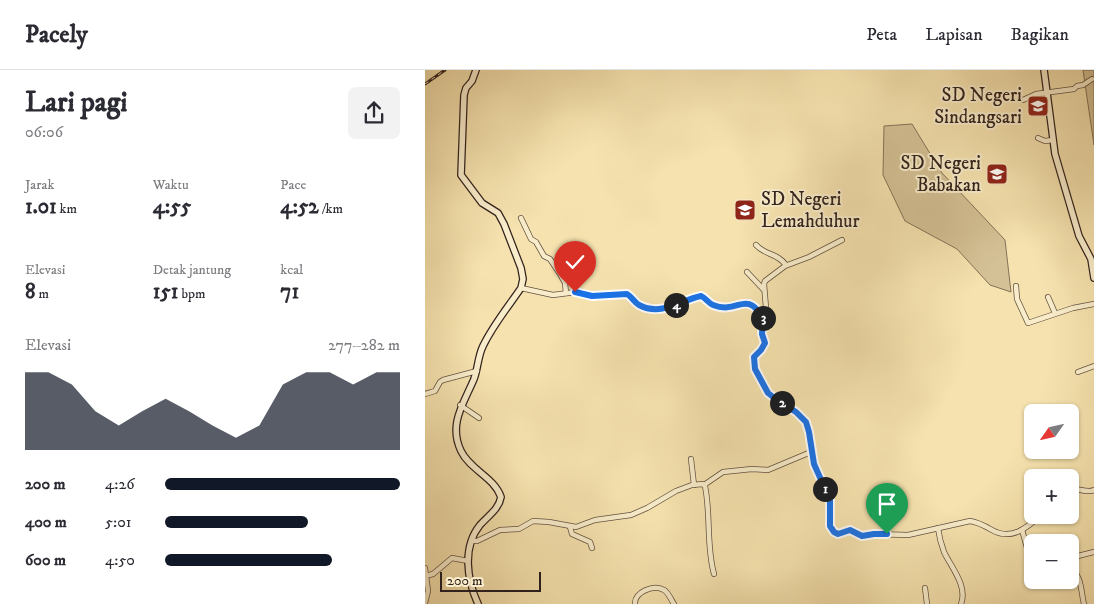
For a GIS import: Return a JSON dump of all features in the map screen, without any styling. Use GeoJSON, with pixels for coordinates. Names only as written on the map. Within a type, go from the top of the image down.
{"type":"FeatureCollection","features":[{"type":"Feature","properties":{"kind":"street"},"geometry":{"type":"LineString","coordinates":[[476,70],[472,81],[466,88],[464,96],[461,175],[482,203],[496,211],[500,216],[521,268],[523,279],[521,288],[482,347],[477,371],[461,405],[456,426],[461,450],[468,460],[494,486],[501,497],[497,508],[480,526],[471,541],[468,561],[469,581],[478,604]]}},
{"type":"Feature","properties":{"kind":"street"},"geometry":{"type":"LineString","coordinates":[[1044,70],[1055,154],[1079,236],[1091,259],[1094,278]]}},
{"type":"Feature","properties":{"kind":"street"},"geometry":{"type":"LineString","coordinates":[[1023,100],[1036,94],[1074,90],[1076,86],[1083,85],[1092,79]]}},
{"type":"Feature","properties":{"kind":"street"},"geometry":{"type":"LineString","coordinates":[[1038,138],[1045,141],[1053,140]]}},
{"type":"Feature","properties":{"kind":"street"},"geometry":{"type":"LineString","coordinates":[[521,218],[531,239],[536,242],[560,274],[565,283],[566,293]]}},
{"type":"Feature","properties":{"kind":"street"},"geometry":{"type":"LineString","coordinates":[[842,240],[786,265],[765,281],[766,308],[763,317],[762,334],[765,343],[754,357],[755,367],[771,395],[790,407],[806,422],[816,468],[830,498],[830,523],[835,532],[841,534],[850,530],[862,536],[874,534],[908,535],[970,521],[1003,534],[1014,534],[1030,524]]}},
{"type":"Feature","properties":{"kind":"street"},"geometry":{"type":"LineString","coordinates":[[756,246],[763,252],[777,256],[786,265]]}},
{"type":"Feature","properties":{"kind":"street"},"geometry":{"type":"LineString","coordinates":[[747,272],[765,292]]}},
{"type":"Feature","properties":{"kind":"street"},"geometry":{"type":"LineString","coordinates":[[1016,286],[1017,299],[1027,322],[1084,305],[1094,304]]}},
{"type":"Feature","properties":{"kind":"street"},"geometry":{"type":"LineString","coordinates":[[521,288],[553,295],[578,292],[592,296],[626,294],[631,296],[640,305],[659,308],[671,307],[701,296],[712,305],[720,307],[735,307],[746,302],[750,303],[763,317]]}},
{"type":"Feature","properties":{"kind":"street"},"geometry":{"type":"LineString","coordinates":[[1048,297],[1055,313]]}},
{"type":"Feature","properties":{"kind":"street"},"geometry":{"type":"LineString","coordinates":[[1078,372],[1094,366]]}},
{"type":"Feature","properties":{"kind":"street"},"geometry":{"type":"LineString","coordinates":[[425,394],[435,391],[443,380],[477,371]]}},
{"type":"Feature","properties":{"kind":"street"},"geometry":{"type":"LineString","coordinates":[[461,405],[479,418]]}},
{"type":"Feature","properties":{"kind":"street"},"geometry":{"type":"LineString","coordinates":[[471,541],[479,540],[500,530],[519,530],[533,521],[549,522],[576,528],[595,520],[634,514],[674,492],[694,485],[704,485],[723,472],[752,469],[769,470],[811,452]]}},
{"type":"Feature","properties":{"kind":"street"},"geometry":{"type":"LineString","coordinates":[[691,459],[694,485]]}},
{"type":"Feature","properties":{"kind":"street"},"geometry":{"type":"LineString","coordinates":[[704,485],[709,516],[709,551],[714,574]]}},
{"type":"Feature","properties":{"kind":"street"},"geometry":{"type":"LineString","coordinates":[[1079,489],[1087,492],[1094,490]]}},
{"type":"Feature","properties":{"kind":"street"},"geometry":{"type":"LineString","coordinates":[[570,527],[573,535],[590,542],[592,548]]}},
{"type":"Feature","properties":{"kind":"street"},"geometry":{"type":"LineString","coordinates":[[938,528],[944,551],[959,580],[963,600],[961,604]]}},
{"type":"Feature","properties":{"kind":"street"},"geometry":{"type":"LineString","coordinates":[[1022,530],[1024,537]]}},
{"type":"Feature","properties":{"kind":"street"},"geometry":{"type":"LineString","coordinates":[[1079,556],[1094,552]]}},
{"type":"Feature","properties":{"kind":"street"},"geometry":{"type":"LineString","coordinates":[[425,576],[433,574],[452,558],[468,561]]}},
{"type":"Feature","properties":{"kind":"street"},"geometry":{"type":"LineString","coordinates":[[425,568],[428,591],[425,603]]}},
{"type":"Feature","properties":{"kind":"street"},"geometry":{"type":"LineString","coordinates":[[1079,582],[1084,604]]}},
{"type":"Feature","properties":{"kind":"street"},"geometry":{"type":"LineString","coordinates":[[925,588],[927,604]]}},
{"type":"Feature","properties":{"kind":"street"},"geometry":{"type":"LineString","coordinates":[[635,604],[635,597],[638,594],[657,589],[666,592],[674,604]]}},
{"type":"Feature","properties":{"kind":"shaded area"},"geometry":{"type":"Polygon","coordinates":[[[1083,70],[1094,70],[1094,145],[1083,70]]]}},
{"type":"Feature","properties":{"kind":"shaded area"},"geometry":{"type":"Polygon","coordinates":[[[912,124],[942,173],[1005,240],[1011,292],[990,285],[957,249],[905,221],[883,175],[884,126],[912,124]]]}},
{"type":"Feature","properties":{"kind":"railway"},"geometry":{"type":"LineString","coordinates":[[425,84],[445,70]]}},
{"type":"Feature","properties":{"kind":"place","name":"SD Negeri Sindangsari"},"geometry":{"type":"Point","coordinates":[1038,106]}},
{"type":"Feature","properties":{"kind":"place","name":"SD Negeri Babakan"},"geometry":{"type":"Point","coordinates":[997,174]}},
{"type":"Feature","properties":{"kind":"place","name":"SD Negeri Lemahduhur"},"geometry":{"type":"Point","coordinates":[745,210]}},
{"type":"Feature","properties":{"kind":"route"},"geometry":{"type":"LineString","coordinates":[[575,292],[592,296],[627,294],[636,303],[656,308],[675,306],[697,296],[703,296],[712,305],[720,307],[735,307],[746,302],[750,303],[763,317],[762,334],[765,343],[755,355],[753,362],[771,395],[790,407],[806,422],[814,464],[830,500],[830,526],[838,534],[850,530],[862,536],[887,534]]}}]}
